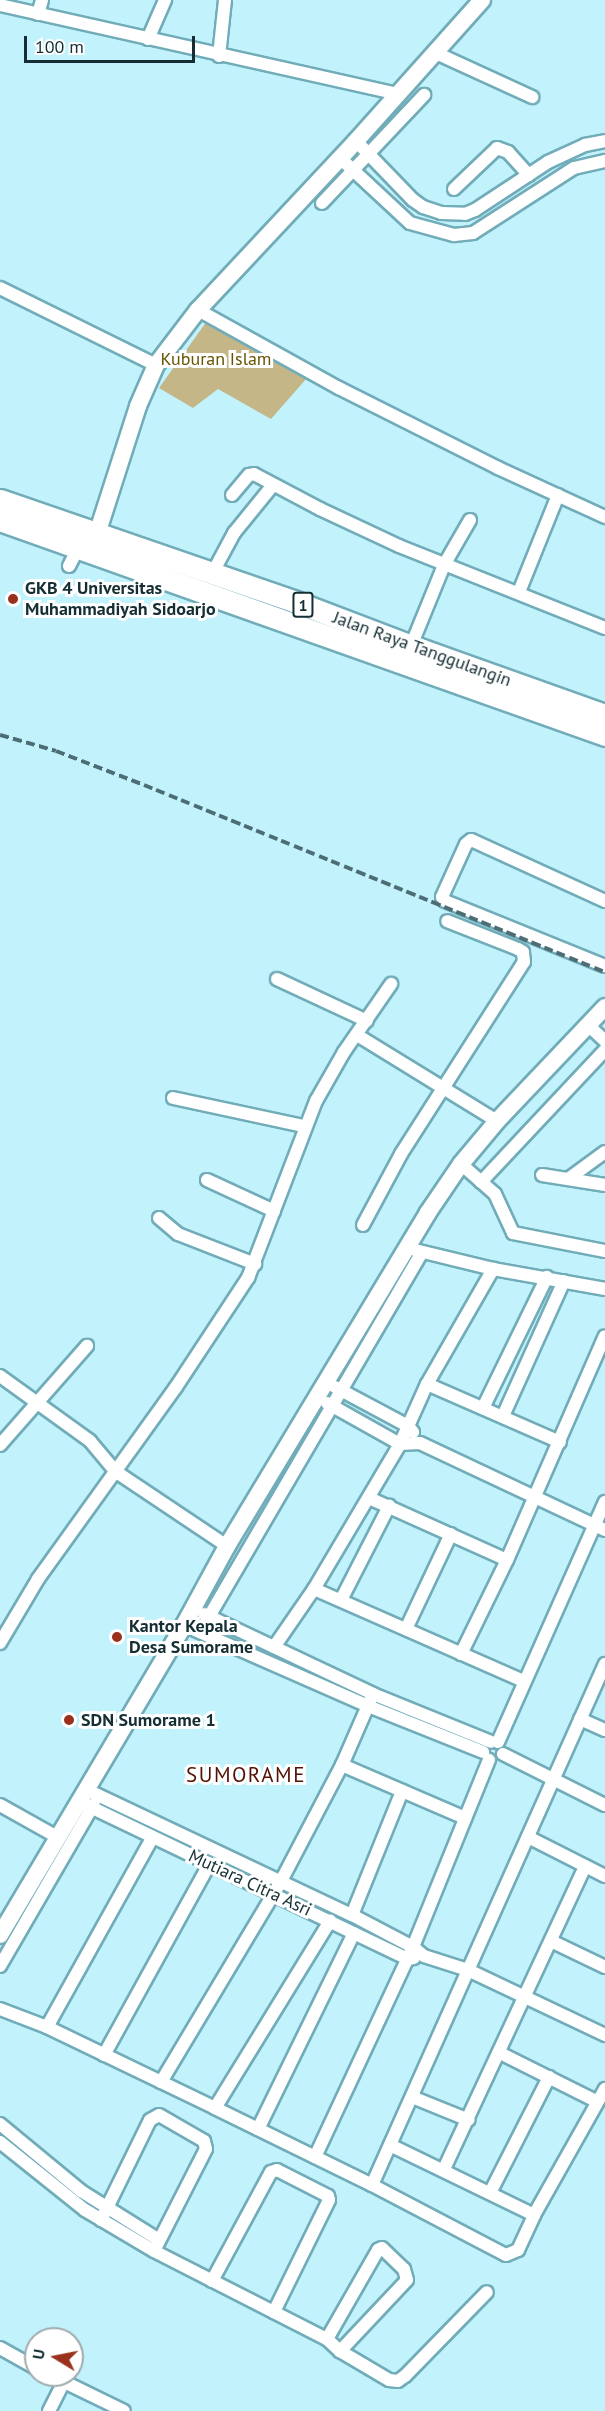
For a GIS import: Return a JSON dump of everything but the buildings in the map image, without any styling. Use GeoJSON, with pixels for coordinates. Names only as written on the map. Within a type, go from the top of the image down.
{"type":"FeatureCollection","features":[{"type":"Feature","properties":{"kind":"highway","name":"Jalan Raya Tanggulangin"},"geometry":{"type":"LineString","coordinates":[[0,500],[296,602],[411,646],[605,715]]}},
{"type":"Feature","properties":{"kind":"highway","name":"Jalan Raya Tanggulangin"},"geometry":{"type":"LineString","coordinates":[[0,520],[73,557],[605,735]]}},
{"type":"Feature","properties":{"kind":"street"},"geometry":{"type":"LineString","coordinates":[[38,14],[42,0]]}},
{"type":"Feature","properties":{"kind":"street"},"geometry":{"type":"LineString","coordinates":[[148,39],[165,0]]}},
{"type":"Feature","properties":{"kind":"street"},"geometry":{"type":"LineString","coordinates":[[219,56],[225,0]]}},
{"type":"Feature","properties":{"kind":"street"},"geometry":{"type":"LineString","coordinates":[[97,534],[138,406],[156,365],[198,310],[356,141],[482,0]]}},
{"type":"Feature","properties":{"kind":"street"},"geometry":{"type":"LineString","coordinates":[[0,5],[219,56],[398,94]]}},
{"type":"Feature","properties":{"kind":"street"},"geometry":{"type":"LineString","coordinates":[[436,53],[532,97]]}},
{"type":"Feature","properties":{"kind":"street"},"geometry":{"type":"LineString","coordinates":[[322,203],[424,95]]}},
{"type":"Feature","properties":{"kind":"street"},"geometry":{"type":"LineString","coordinates":[[356,141],[370,153],[401,188],[423,207],[441,213],[465,213],[548,162],[572,150],[605,141]]}},
{"type":"Feature","properties":{"kind":"street"},"geometry":{"type":"LineString","coordinates":[[454,189],[497,148],[508,152],[529,175]]}},
{"type":"Feature","properties":{"kind":"street"},"geometry":{"type":"LineString","coordinates":[[339,157],[410,223],[425,229],[454,235],[473,232],[574,168],[605,161]]}},
{"type":"Feature","properties":{"kind":"street"},"geometry":{"type":"LineString","coordinates":[[369,187],[385,171]]}},
{"type":"Feature","properties":{"kind":"street"},"geometry":{"type":"LineString","coordinates":[[387,203],[401,188]]}},
{"type":"Feature","properties":{"kind":"street"},"geometry":{"type":"LineString","coordinates":[[496,196],[506,211]]}},
{"type":"Feature","properties":{"kind":"street"},"geometry":{"type":"LineString","coordinates":[[0,288],[156,365]]}},
{"type":"Feature","properties":{"kind":"street"},"geometry":{"type":"LineString","coordinates":[[198,310],[339,388],[605,517]]}},
{"type":"Feature","properties":{"kind":"street"},"geometry":{"type":"LineString","coordinates":[[232,495],[251,473],[320,509],[444,565],[605,628]]}},
{"type":"Feature","properties":{"kind":"street"},"geometry":{"type":"LineString","coordinates":[[212,574],[234,533],[273,485]]}},
{"type":"Feature","properties":{"kind":"street"},"geometry":{"type":"LineString","coordinates":[[521,587],[558,495]]}},
{"type":"Feature","properties":{"kind":"street"},"geometry":{"type":"LineString","coordinates":[[411,646],[444,565],[470,520]]}},
{"type":"Feature","properties":{"kind":"street"},"geometry":{"type":"LineString","coordinates":[[605,901],[471,840],[466,844],[442,896],[445,901],[605,966]]}},
{"type":"Feature","properties":{"kind":"street"},"geometry":{"type":"LineString","coordinates":[[363,1225],[401,1154],[441,1088],[522,966],[525,957],[518,949],[447,921]]}},
{"type":"Feature","properties":{"kind":"street"},"geometry":{"type":"LineString","coordinates":[[277,979],[367,1022]]}},
{"type":"Feature","properties":{"kind":"street"},"geometry":{"type":"LineString","coordinates":[[0,1643],[38,1579],[248,1278],[304,1126],[327,1078],[391,984]]}},
{"type":"Feature","properties":{"kind":"street"},"geometry":{"type":"LineString","coordinates":[[192,1628],[193,1609],[227,1546],[325,1402],[341,1390],[414,1245],[427,1214],[461,1164],[497,1121],[605,1007]]}},
{"type":"Feature","properties":{"kind":"street"},"geometry":{"type":"LineString","coordinates":[[588,1025],[605,1041]]}},
{"type":"Feature","properties":{"kind":"street"},"geometry":{"type":"LineString","coordinates":[[357,1035],[497,1121]]}},
{"type":"Feature","properties":{"kind":"street"},"geometry":{"type":"LineString","coordinates":[[480,1182],[605,1050]]}},
{"type":"Feature","properties":{"kind":"street"},"geometry":{"type":"LineString","coordinates":[[173,1098],[304,1126]]}},
{"type":"Feature","properties":{"kind":"street"},"geometry":{"type":"LineString","coordinates":[[568,1179],[605,1152]]}},
{"type":"Feature","properties":{"kind":"street"},"geometry":{"type":"LineString","coordinates":[[461,1164],[495,1194],[513,1233],[605,1251]]}},
{"type":"Feature","properties":{"kind":"street"},"geometry":{"type":"LineString","coordinates":[[542,1175],[605,1185]]}},
{"type":"Feature","properties":{"kind":"street"},"geometry":{"type":"LineString","coordinates":[[207,1180],[274,1211]]}},
{"type":"Feature","properties":{"kind":"street"},"geometry":{"type":"LineString","coordinates":[[159,1218],[177,1234],[255,1264]]}},
{"type":"Feature","properties":{"kind":"street"},"geometry":{"type":"LineString","coordinates":[[414,1245],[493,1269],[605,1289]]}},
{"type":"Feature","properties":{"kind":"street"},"geometry":{"type":"LineString","coordinates":[[0,1966],[88,1799],[192,1628],[210,1617],[325,1402],[326,1382],[414,1245]]}},
{"type":"Feature","properties":{"kind":"street"},"geometry":{"type":"LineString","coordinates":[[274,1647],[314,1589],[369,1498],[400,1444],[427,1384],[493,1269]]}},
{"type":"Feature","properties":{"kind":"street"},"geometry":{"type":"LineString","coordinates":[[483,1408],[547,1277]]}},
{"type":"Feature","properties":{"kind":"street"},"geometry":{"type":"LineString","coordinates":[[503,1416],[564,1281]]}},
{"type":"Feature","properties":{"kind":"street"},"geometry":{"type":"LineString","coordinates":[[461,1653],[507,1560],[605,1336]]}},
{"type":"Feature","properties":{"kind":"street"},"geometry":{"type":"LineString","coordinates":[[0,1445],[87,1347]]}},
{"type":"Feature","properties":{"kind":"street"},"geometry":{"type":"LineString","coordinates":[[0,1376],[90,1441],[114,1471],[227,1546]]}},
{"type":"Feature","properties":{"kind":"street"},"geometry":{"type":"LineString","coordinates":[[326,1382],[408,1426],[420,1443]]}},
{"type":"Feature","properties":{"kind":"street"},"geometry":{"type":"LineString","coordinates":[[427,1384],[560,1442]]}},
{"type":"Feature","properties":{"kind":"street"},"geometry":{"type":"LineString","coordinates":[[325,1402],[400,1444],[420,1443],[600,1527]]}},
{"type":"Feature","properties":{"kind":"street"},"geometry":{"type":"LineString","coordinates":[[369,1498],[507,1560]]}},
{"type":"Feature","properties":{"kind":"street"},"geometry":{"type":"LineString","coordinates":[[315,2157],[408,1959],[493,1750],[524,1681],[600,1527],[605,1502]]}},
{"type":"Feature","properties":{"kind":"street"},"geometry":{"type":"LineString","coordinates":[[341,1600],[389,1506]]}},
{"type":"Feature","properties":{"kind":"street"},"geometry":{"type":"LineString","coordinates":[[406,1629],[451,1534]]}},
{"type":"Feature","properties":{"kind":"street"},"geometry":{"type":"LineString","coordinates":[[314,1589],[524,1681]]}},
{"type":"Feature","properties":{"kind":"street"},"geometry":{"type":"LineString","coordinates":[[193,1609],[605,1805]]}},
{"type":"Feature","properties":{"kind":"street"},"geometry":{"type":"LineString","coordinates":[[192,1628],[368,1706],[493,1750]]}},
{"type":"Feature","properties":{"kind":"street"},"geometry":{"type":"LineString","coordinates":[[372,2185],[605,1664]]}},
{"type":"Feature","properties":{"kind":"street"},"geometry":{"type":"LineString","coordinates":[[161,2082],[277,1888],[342,1765],[373,1694]]}},
{"type":"Feature","properties":{"kind":"street"},"geometry":{"type":"LineString","coordinates":[[580,1719],[605,1730]]}},
{"type":"Feature","properties":{"kind":"street"},"geometry":{"type":"LineString","coordinates":[[342,1765],[465,1818]]}},
{"type":"Feature","properties":{"kind":"street"},"geometry":{"type":"LineString","coordinates":[[352,1915],[402,1791]]}},
{"type":"Feature","properties":{"kind":"street"},"geometry":{"type":"LineString","coordinates":[[0,1935],[57,1837],[88,1799]]}},
{"type":"Feature","properties":{"kind":"street","name":"Mutiara Citra Asri"},"geometry":{"type":"LineString","coordinates":[[88,1799],[153,1838],[210,1863],[352,1915],[413,1947],[424,1956],[468,1970],[605,2035]]}},
{"type":"Feature","properties":{"kind":"street","name":"Mutiara Citra Asri"},"geometry":{"type":"LineString","coordinates":[[88,1799],[277,1888],[330,1921],[408,1959],[424,1956]]}},
{"type":"Feature","properties":{"kind":"street"},"geometry":{"type":"LineString","coordinates":[[0,1804],[57,1837]]}},
{"type":"Feature","properties":{"kind":"street"},"geometry":{"type":"LineString","coordinates":[[528,1837],[605,1876]]}},
{"type":"Feature","properties":{"kind":"street"},"geometry":{"type":"LineString","coordinates":[[47,2027],[153,1838]]}},
{"type":"Feature","properties":{"kind":"street"},"geometry":{"type":"LineString","coordinates":[[104,2055],[210,1863]]}},
{"type":"Feature","properties":{"kind":"street"},"geometry":{"type":"LineString","coordinates":[[444,2169],[469,2120],[585,1866]]}},
{"type":"Feature","properties":{"kind":"street"},"geometry":{"type":"LineString","coordinates":[[215,2108],[330,1921]]}},
{"type":"Feature","properties":{"kind":"street"},"geometry":{"type":"LineString","coordinates":[[258,2129],[354,1933]]}},
{"type":"Feature","properties":{"kind":"street"},"geometry":{"type":"LineString","coordinates":[[551,1941],[605,1967]]}},
{"type":"Feature","properties":{"kind":"street"},"geometry":{"type":"LineString","coordinates":[[0,2009],[47,2027],[215,2108],[372,2185],[506,2255],[518,2250],[534,2215],[596,2101],[605,2089]]}},
{"type":"Feature","properties":{"kind":"street"},"geometry":{"type":"LineString","coordinates":[[500,2053],[596,2101]]}},
{"type":"Feature","properties":{"kind":"street"},"geometry":{"type":"LineString","coordinates":[[490,2191],[549,2077]]}},
{"type":"Feature","properties":{"kind":"street"},"geometry":{"type":"LineString","coordinates":[[412,2097],[469,2120]]}},
{"type":"Feature","properties":{"kind":"street"},"geometry":{"type":"LineString","coordinates":[[101,2220],[150,2120],[159,2115],[204,2141],[206,2150],[156,2246]]}},
{"type":"Feature","properties":{"kind":"street"},"geometry":{"type":"LineString","coordinates":[[0,2124],[81,2191],[156,2246],[212,2281],[327,2339],[340,2351],[389,2380],[400,2381],[487,2292]]}},
{"type":"Feature","properties":{"kind":"street"},"geometry":{"type":"LineString","coordinates":[[0,2142],[101,2220],[156,2246]]}},
{"type":"Feature","properties":{"kind":"street"},"geometry":{"type":"LineString","coordinates":[[390,2145],[490,2191],[534,2215]]}},
{"type":"Feature","properties":{"kind":"street"},"geometry":{"type":"LineString","coordinates":[[212,2281],[271,2172],[277,2170],[328,2196],[328,2200],[274,2312]]}},
{"type":"Feature","properties":{"kind":"street"},"geometry":{"type":"LineString","coordinates":[[327,2339],[378,2250],[382,2248],[404,2269],[406,2280],[340,2351]]}},
{"type":"Feature","properties":{"kind":"street"},"geometry":{"type":"LineString","coordinates":[[0,2348],[24,2361]]}},
{"type":"Feature","properties":{"kind":"street"},"geometry":{"type":"LineString","coordinates":[[49,2411],[61,2387]]}},
{"type":"Feature","properties":{"kind":"street"},"geometry":{"type":"LineString","coordinates":[[74,2387],[123,2411]]}},
{"type":"Feature","properties":{"kind":"green space","name":"Kuburan Islam"},"geometry":{"type":"Polygon","coordinates":[[[207,321],[307,378],[271,419],[218,389],[193,408],[159,388],[207,321]]]}},
{"type":"Feature","properties":{"kind":"railway"},"geometry":{"type":"LineString","coordinates":[[0,735],[56,751],[144,785],[605,972]]}},
{"type":"Feature","properties":{"kind":"place","name":"GKB 4 Universitas Muhammadiyah Sidoarjo"},"geometry":{"type":"Point","coordinates":[13,599]}},
{"type":"Feature","properties":{"kind":"place","name":"Kantor Kepala Desa Sumorame"},"geometry":{"type":"Point","coordinates":[117,1637]}},
{"type":"Feature","properties":{"kind":"place","name":"SDN Sumorame 1"},"geometry":{"type":"Point","coordinates":[69,1720]}},
{"type":"Feature","properties":{"kind":"district","name":"SUMORAME"},"geometry":{"type":"Point","coordinates":[246,1775]}}]}
